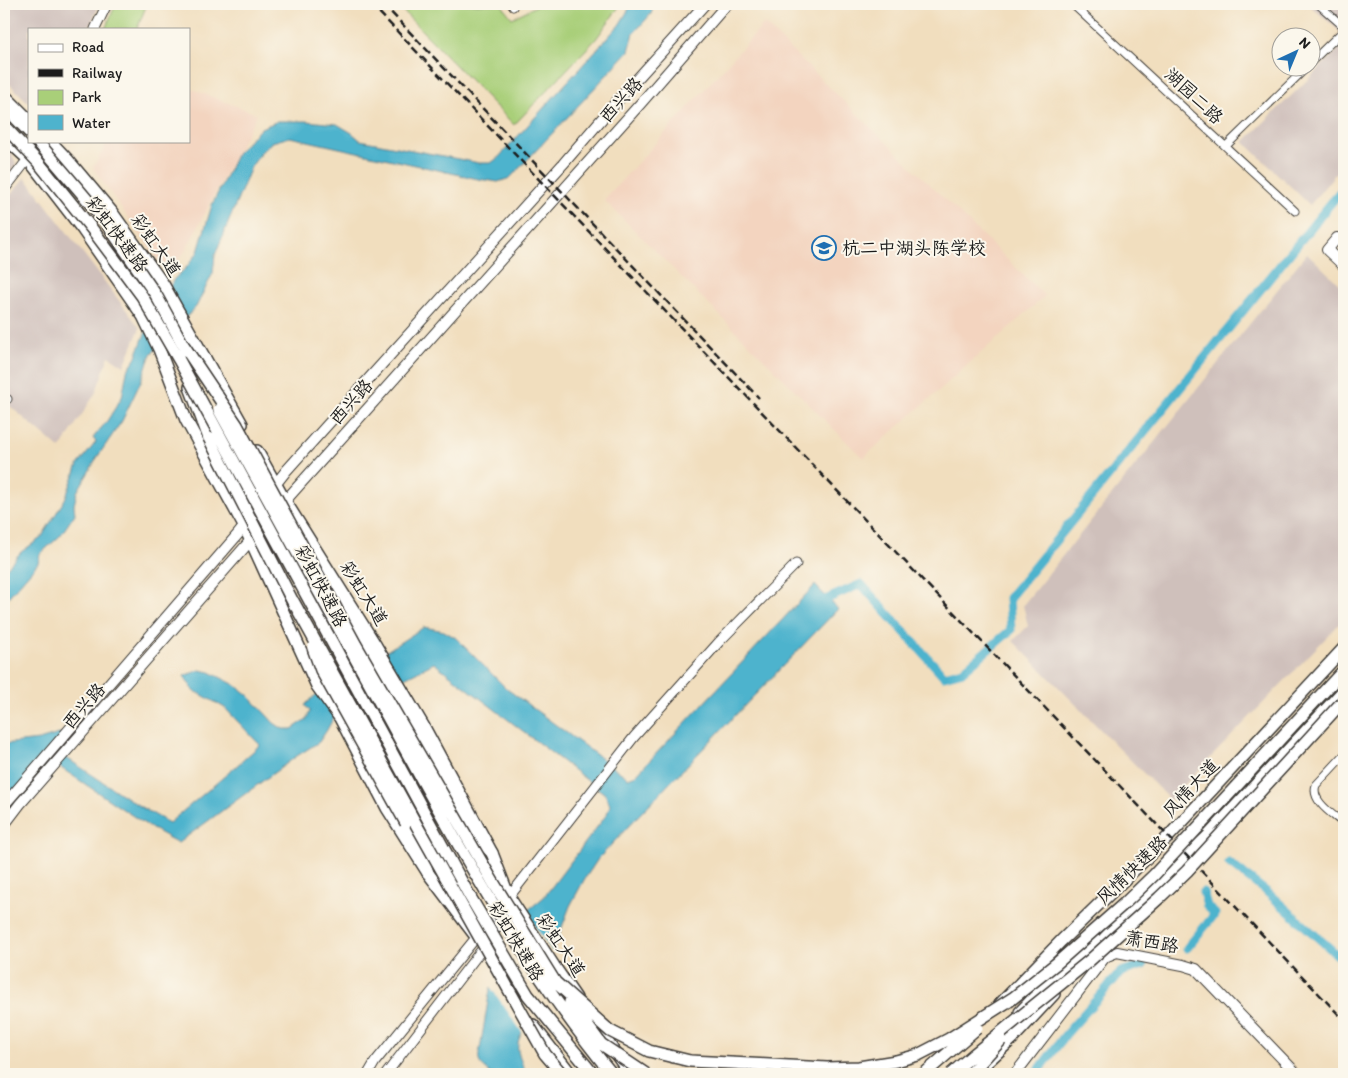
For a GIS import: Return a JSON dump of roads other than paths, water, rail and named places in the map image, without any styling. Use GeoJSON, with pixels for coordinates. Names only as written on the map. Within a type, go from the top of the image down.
{"type":"FeatureCollection","features":[{"type":"Feature","properties":{"kind":"main road","name":"西兴路"},"geometry":{"type":"LineString","coordinates":[[4,805],[244,526],[276,484],[360,388],[705,4]]}},
{"type":"Feature","properties":{"kind":"main road","name":"西兴路"},"geometry":{"type":"LineString","coordinates":[[4,825],[26,797],[285,501],[641,103],[727,4]]}},
{"type":"Feature","properties":{"kind":"main road"},"geometry":{"type":"LineString","coordinates":[[4,95],[28,119]]}},
{"type":"Feature","properties":{"kind":"main road"},"geometry":{"type":"LineString","coordinates":[[4,106],[28,131]]}},
{"type":"Feature","properties":{"kind":"main road","name":"彩虹快速路"},"geometry":{"type":"LineString","coordinates":[[4,126],[38,162],[92,229],[142,296],[179,360],[469,895],[528,995],[593,1074]]}},
{"type":"Feature","properties":{"kind":"main road"},"geometry":{"type":"LineString","coordinates":[[4,137],[28,159],[84,230],[143,316],[159,349],[186,420],[244,526],[317,686],[340,718],[387,808],[428,873],[476,938],[532,1024],[571,1074]]}},
{"type":"Feature","properties":{"kind":"main road","name":"彩虹快速路"},"geometry":{"type":"LineString","coordinates":[[39,142],[105,222],[156,295],[483,888],[537,973],[612,1074]]}},
{"type":"Feature","properties":{"kind":"main road","name":"彩虹大道"},"geometry":{"type":"LineString","coordinates":[[51,142],[111,211],[162,284],[285,501],[376,646],[424,727],[492,853],[513,904],[630,1074]]}},
{"type":"Feature","properties":{"kind":"main road"},"geometry":{"type":"LineString","coordinates":[[1344,244],[1337,238],[1327,250],[1344,266]]}},
{"type":"Feature","properties":{"kind":"main road"},"geometry":{"type":"LineString","coordinates":[[184,346],[237,425],[356,645],[493,882],[555,982],[601,1044],[646,1074]]}},
{"type":"Feature","properties":{"kind":"main road"},"geometry":{"type":"LineString","coordinates":[[179,360],[209,438],[293,601],[557,1074]]}},
{"type":"Feature","properties":{"kind":"main road"},"geometry":{"type":"LineString","coordinates":[[324,584],[350,614],[472,832],[492,853]]}},
{"type":"Feature","properties":{"kind":"main road"},"geometry":{"type":"LineString","coordinates":[[293,601],[321,670],[419,845],[428,873]]}},
{"type":"Feature","properties":{"kind":"main road","name":"风情大道"},"geometry":{"type":"LineString","coordinates":[[933,1073],[1061,941],[1168,838],[1344,648]]}},
{"type":"Feature","properties":{"kind":"main road","name":"风情快速路"},"geometry":{"type":"LineString","coordinates":[[933,1073],[1013,998],[1072,950],[1154,875],[1344,670]]}},
{"type":"Feature","properties":{"kind":"main road"},"geometry":{"type":"LineString","coordinates":[[963,1074],[1043,988],[1207,837],[1343,693]]}},
{"type":"Feature","properties":{"kind":"main road"},"geometry":{"type":"LineString","coordinates":[[952,1074],[1089,961],[1187,871],[1343,693]]}},
{"type":"Feature","properties":{"kind":"main road"},"geometry":{"type":"LineString","coordinates":[[972,1074],[1013,1038],[1134,906]]}},
{"type":"Feature","properties":{"kind":"main road","name":"萧西路"},"geometry":{"type":"LineString","coordinates":[[1015,1074],[1105,957],[1117,952],[1196,969],[1297,1074]]}},
{"type":"Feature","properties":{"kind":"main road"},"geometry":{"type":"LineString","coordinates":[[972,1074],[1002,1039],[1075,979],[1089,961]]}},
{"type":"Feature","properties":{"kind":"main road"},"geometry":{"type":"LineString","coordinates":[[555,982],[610,1031],[649,1051],[690,1061],[827,1068],[859,1067],[888,1063],[918,1055],[949,1039],[1013,998]]}},
{"type":"Feature","properties":{"kind":"main road"},"geometry":{"type":"LineString","coordinates":[[546,1054],[562,1074]]}},
{"type":"Feature","properties":{"kind":"main road"},"geometry":{"type":"LineString","coordinates":[[748,1074],[783,1066]]}},
{"type":"Feature","properties":{"kind":"main road"},"geometry":{"type":"LineString","coordinates":[[919,1074],[933,1073]]}},
{"type":"Feature","properties":{"kind":"street"},"geometry":{"type":"LineString","coordinates":[[95,28],[107,4]]}},
{"type":"Feature","properties":{"kind":"street","name":"湖园二路"},"geometry":{"type":"LineString","coordinates":[[1072,4],[1295,211]]}},
{"type":"Feature","properties":{"kind":"street"},"geometry":{"type":"LineString","coordinates":[[1318,4],[1344,29],[1320,53]]}},
{"type":"Feature","properties":{"kind":"street"},"geometry":{"type":"LineString","coordinates":[[1226,146],[1296,78]]}},
{"type":"Feature","properties":{"kind":"street"},"geometry":{"type":"LineString","coordinates":[[4,190],[28,159],[37,142]]}},
{"type":"Feature","properties":{"kind":"street"},"geometry":{"type":"LineString","coordinates":[[386,1074],[482,948],[592,791],[634,737],[719,642],[796,564]]}},
{"type":"Feature","properties":{"kind":"street"},"geometry":{"type":"LineString","coordinates":[[1344,755],[1314,790],[1318,801],[1344,824]]}},
{"type":"Feature","properties":{"kind":"street"},"geometry":{"type":"LineString","coordinates":[[368,1074],[375,1062],[476,938],[513,904]]}},
{"type":"Feature","properties":{"kind":"water"},"geometry":{"type":"Polygon","coordinates":[[[632,4],[654,4],[651,14],[634,33],[629,51],[510,178],[498,182],[478,179],[290,137],[272,142],[263,150],[251,167],[215,255],[213,273],[196,307],[151,354],[141,381],[122,421],[98,456],[77,492],[74,505],[75,514],[60,536],[40,554],[38,563],[4,602],[4,571],[21,552],[41,538],[65,499],[78,465],[96,442],[93,438],[107,421],[122,397],[127,371],[135,359],[144,336],[174,279],[186,268],[198,252],[212,205],[237,153],[261,128],[278,121],[337,124],[360,140],[479,163],[491,163],[499,157],[619,25],[632,4]]]}},
{"type":"Feature","properties":{"kind":"water"},"geometry":{"type":"Polygon","coordinates":[[[815,585],[838,609],[639,815],[598,859],[584,880],[570,906],[519,1040],[519,1055],[526,1074],[491,1074],[479,1061],[490,989],[516,920],[544,897],[607,814],[610,805],[605,794],[434,663],[347,707],[334,717],[319,742],[178,843],[151,828],[55,764],[4,797],[4,744],[39,740],[59,734],[74,739],[65,757],[169,823],[260,745],[225,708],[194,691],[184,676],[200,670],[210,672],[235,685],[248,695],[274,723],[283,729],[292,729],[307,719],[310,711],[305,705],[317,694],[373,662],[382,654],[424,627],[444,631],[456,638],[507,689],[628,778],[636,775],[815,585]]]}},
{"type":"Feature","properties":{"kind":"waterway"},"geometry":{"type":"LineString","coordinates":[[818,603],[861,584],[944,676],[963,671],[1011,630],[1009,598],[1344,187]]}},
{"type":"Feature","properties":{"kind":"waterway"},"geometry":{"type":"LineString","coordinates":[[1229,863],[1268,893],[1344,961]]}},
{"type":"Feature","properties":{"kind":"waterway"},"geometry":{"type":"LineString","coordinates":[[1187,948],[1215,914],[1207,906],[1203,892]]}},
{"type":"Feature","properties":{"kind":"waterway"},"geometry":{"type":"LineString","coordinates":[[1036,1074],[1066,1034],[1121,972],[1143,965]]}},
{"type":"Feature","properties":{"kind":"railway"},"geometry":{"type":"LineString","coordinates":[[371,4],[1344,1020]]}},
{"type":"Feature","properties":{"kind":"railway"},"geometry":{"type":"LineString","coordinates":[[383,4],[759,398]]}},
{"type":"Feature","properties":{"kind":"place","name":"杭二中湖头陈学校"},"geometry":{"type":"Point","coordinates":[824,248]}}]}
